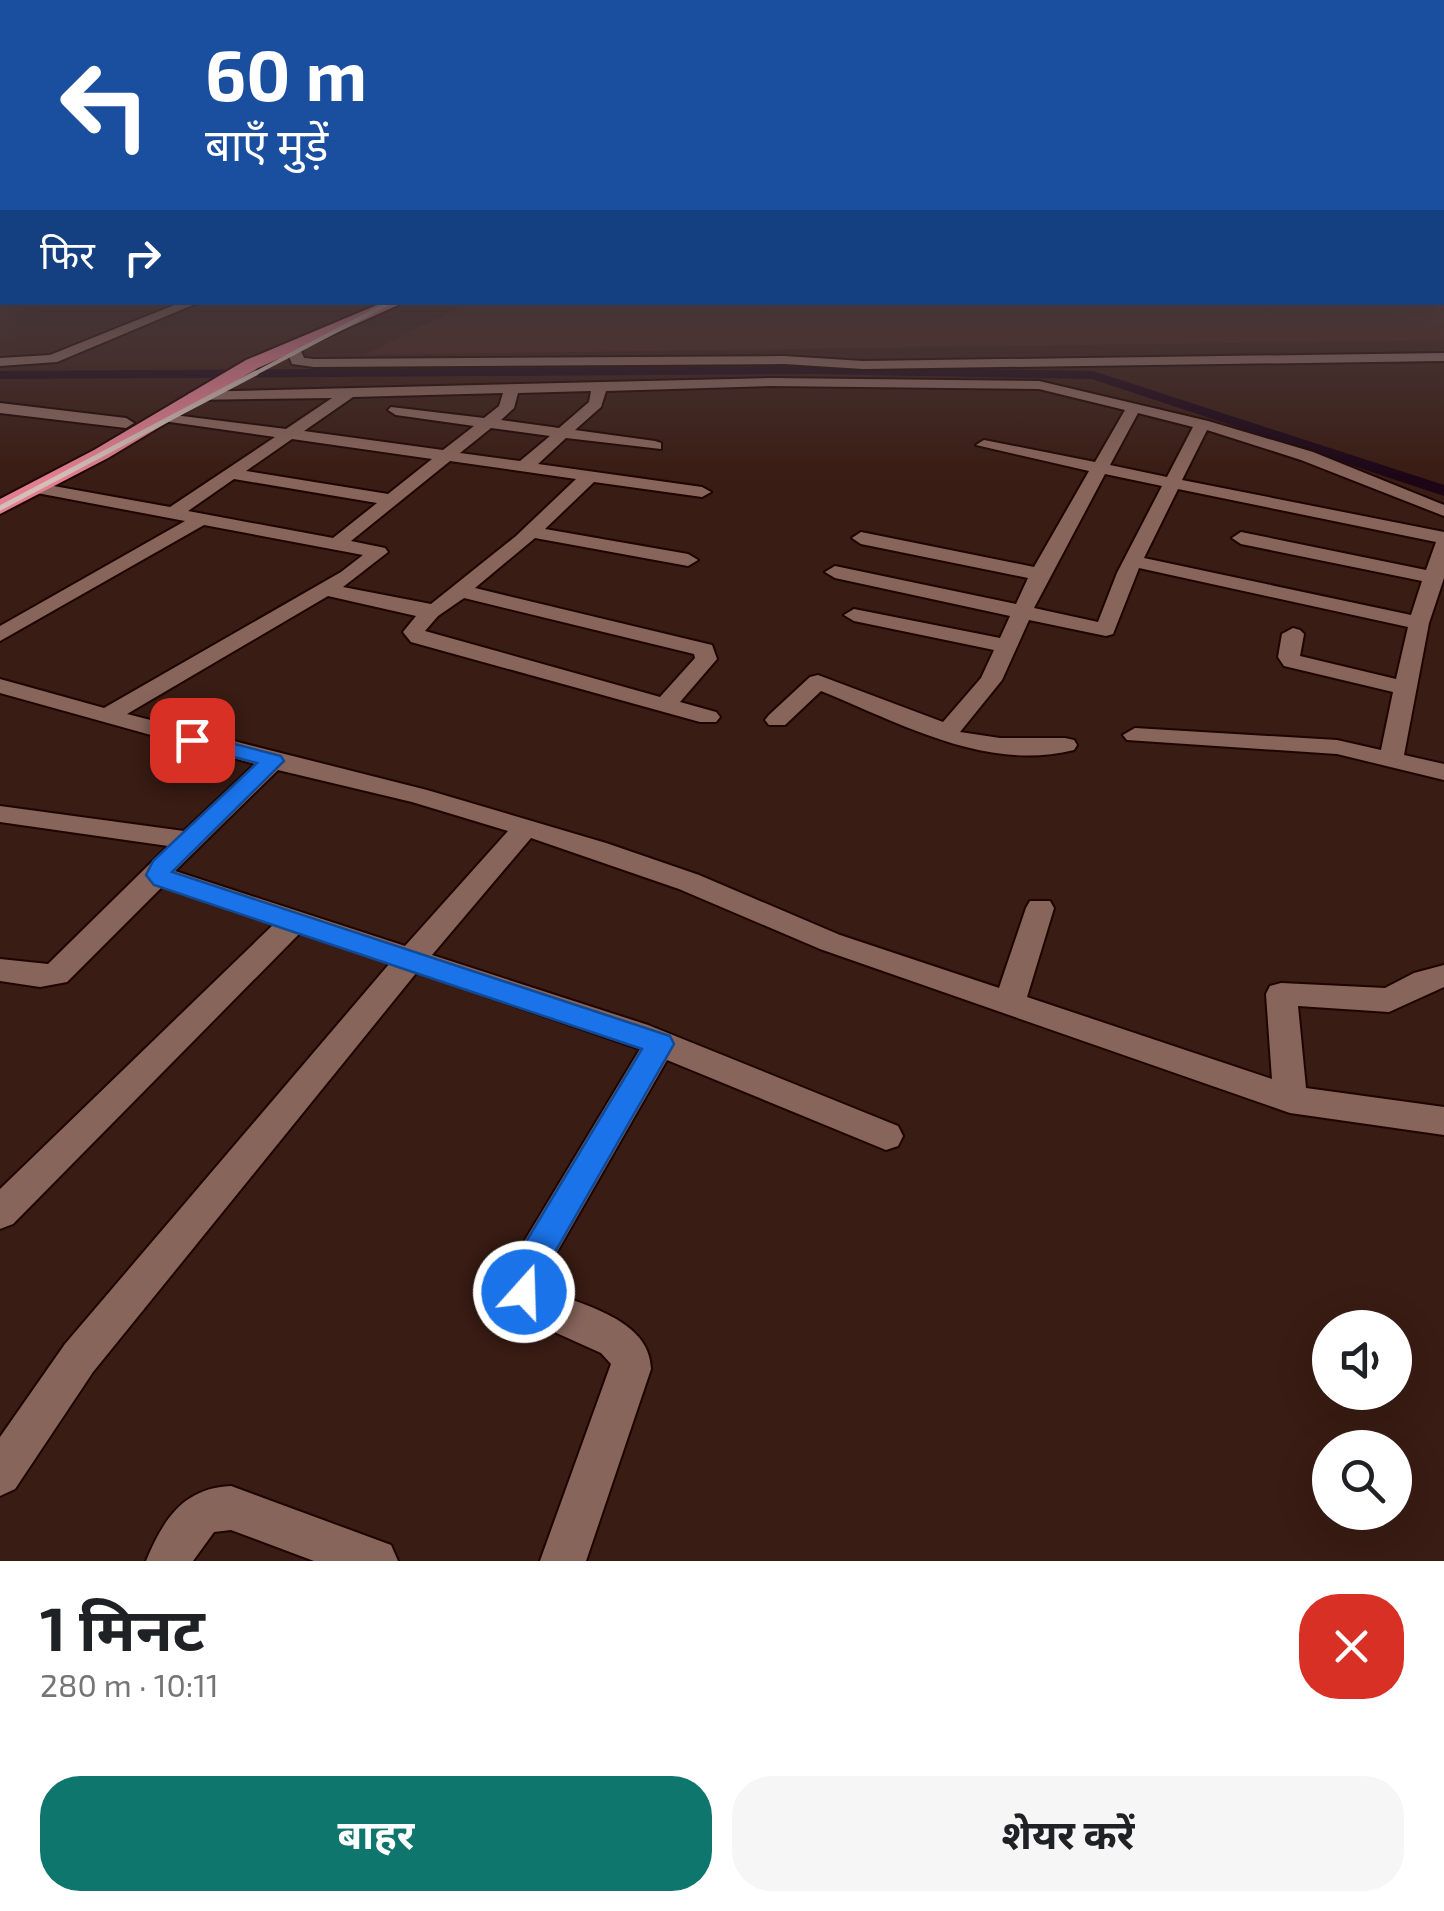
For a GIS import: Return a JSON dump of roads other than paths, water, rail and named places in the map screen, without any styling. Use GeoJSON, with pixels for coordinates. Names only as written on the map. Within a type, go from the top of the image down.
{"type":"FeatureCollection","features":[{"type":"Feature","properties":{"kind":"highway"},"geometry":{"type":"LineString","coordinates":[[0,508],[163,416],[229,360],[289,334]]}},
{"type":"Feature","properties":{"kind":"highway"},"geometry":{"type":"LineString","coordinates":[[0,492],[126,422],[320,334]]}},
{"type":"Feature","properties":{"kind":"street"},"geometry":{"type":"LineString","coordinates":[[0,362],[52,359],[115,334]]}},
{"type":"Feature","properties":{"kind":"street"},"geometry":{"type":"LineString","coordinates":[[285,348],[296,354],[298,361],[314,363],[784,360],[863,364],[1444,357]]}},
{"type":"Feature","properties":{"kind":"street"},"geometry":{"type":"LineString","coordinates":[[191,392],[349,393],[841,381],[1016,384],[1062,389],[1202,424],[1307,456],[1444,511]]}},
{"type":"Feature","properties":{"kind":"street"},"geometry":{"type":"LineString","coordinates":[[525,466],[596,404],[599,386]]}},
{"type":"Feature","properties":{"kind":"street"},"geometry":{"type":"LineString","coordinates":[[339,542],[509,405],[512,388]]}},
{"type":"Feature","properties":{"kind":"street"},"geometry":{"type":"LineString","coordinates":[[175,512],[349,393]]}},
{"type":"Feature","properties":{"kind":"street"},"geometry":{"type":"LineString","coordinates":[[939,730],[950,730],[991,680],[1020,612],[1134,407]]}},
{"type":"Feature","properties":{"kind":"street"},"geometry":{"type":"LineString","coordinates":[[0,408],[126,422]]}},
{"type":"Feature","properties":{"kind":"street"},"geometry":{"type":"LineString","coordinates":[[396,410],[655,446]]}},
{"type":"Feature","properties":{"kind":"street"},"geometry":{"type":"LineString","coordinates":[[163,416],[702,492]]}},
{"type":"Feature","properties":{"kind":"street"},"geometry":{"type":"LineString","coordinates":[[835,572],[1106,630],[1133,562],[1202,424]]}},
{"type":"Feature","properties":{"kind":"street"},"geometry":{"type":"LineString","coordinates":[[984,445],[1172,486],[1441,558]]}},
{"type":"Feature","properties":{"kind":"street"},"geometry":{"type":"LineString","coordinates":[[232,474],[391,500]]}},
{"type":"Feature","properties":{"kind":"street"},"geometry":{"type":"LineString","coordinates":[[590,476],[462,591],[430,611],[414,632],[418,637],[708,716]]}},
{"type":"Feature","properties":{"kind":"street"},"geometry":{"type":"LineString","coordinates":[[37,488],[339,542],[374,549],[378,555],[109,715]]}},
{"type":"Feature","properties":{"kind":"street"},"geometry":{"type":"LineString","coordinates":[[0,635],[205,518]]}},
{"type":"Feature","properties":{"kind":"street"},"geometry":{"type":"LineString","coordinates":[[531,532],[688,560]]}},
{"type":"Feature","properties":{"kind":"street"},"geometry":{"type":"LineString","coordinates":[[861,538],[1040,574]]}},
{"type":"Feature","properties":{"kind":"street"},"geometry":{"type":"LineString","coordinates":[[1241,538],[1441,558]]}},
{"type":"Feature","properties":{"kind":"street"},"geometry":{"type":"LineString","coordinates":[[1391,758],[1419,623],[1441,558]]}},
{"type":"Feature","properties":{"kind":"street"},"geometry":{"type":"LineString","coordinates":[[1133,562],[1419,623]]}},
{"type":"Feature","properties":{"kind":"street"},"geometry":{"type":"LineString","coordinates":[[325,589],[430,611]]}},
{"type":"Feature","properties":{"kind":"street"},"geometry":{"type":"LineString","coordinates":[[462,591],[704,650],[706,659],[665,704]]}},
{"type":"Feature","properties":{"kind":"street"},"geometry":{"type":"LineString","coordinates":[[854,615],[1005,646]]}},
{"type":"Feature","properties":{"kind":"street"},"geometry":{"type":"LineString","coordinates":[[1294,634],[1289,658],[1292,661],[1404,688]]}},
{"type":"Feature","properties":{"kind":"street"},"geometry":{"type":"LineString","coordinates":[[777,720],[818,682],[950,737],[1066,745]]}},
{"type":"Feature","properties":{"kind":"street"},"geometry":{"type":"LineString","coordinates":[[0,686],[525,828],[689,882],[830,942],[1290,1100],[1444,1122]]}},
{"type":"Feature","properties":{"kind":"street"},"geometry":{"type":"LineString","coordinates":[[1135,735],[1326,746],[1444,772]]}},
{"type":"Feature","properties":{"kind":"street"},"geometry":{"type":"LineString","coordinates":[[0,970],[40,976],[56,974],[273,761]]}},
{"type":"Feature","properties":{"kind":"street"},"geometry":{"type":"LineString","coordinates":[[0,814],[190,840]]}},
{"type":"Feature","properties":{"kind":"street"},"geometry":{"type":"LineString","coordinates":[[0,1474],[79,1358],[410,959],[525,828]]}},
{"type":"Feature","properties":{"kind":"street"},"geometry":{"type":"LineString","coordinates":[[158,875],[660,1044],[886,1136]]}},
{"type":"Feature","properties":{"kind":"street"},"geometry":{"type":"LineString","coordinates":[[1010,1002],[1040,908]]}},
{"type":"Feature","properties":{"kind":"street"},"geometry":{"type":"LineString","coordinates":[[0,1213],[294,921]]}},
{"type":"Feature","properties":{"kind":"street"},"geometry":{"type":"LineString","coordinates":[[1290,1100],[1281,994],[1389,1000],[1426,980],[1444,976]]}},
{"type":"Feature","properties":{"kind":"street"},"geometry":{"type":"LineString","coordinates":[[563,1561],[631,1370],[631,1357],[616,1339],[526,1300],[523,1284],[526,1270],[660,1044]]}},
{"type":"Feature","properties":{"kind":"street"},"geometry":{"type":"LineString","coordinates":[[169,1561],[190,1524],[214,1507],[231,1508],[369,1560]]}},
{"type":"Feature","properties":{"kind":"waterway"},"geometry":{"type":"LineString","coordinates":[[0,375],[813,370],[1093,375],[1444,491]]}},
{"type":"Feature","properties":{"kind":"railway"},"geometry":{"type":"LineString","coordinates":[[252,375],[330,334]]}},
{"type":"Feature","properties":{"kind":"railway"},"geometry":{"type":"LineString","coordinates":[[0,508],[256,373]]}}]}
